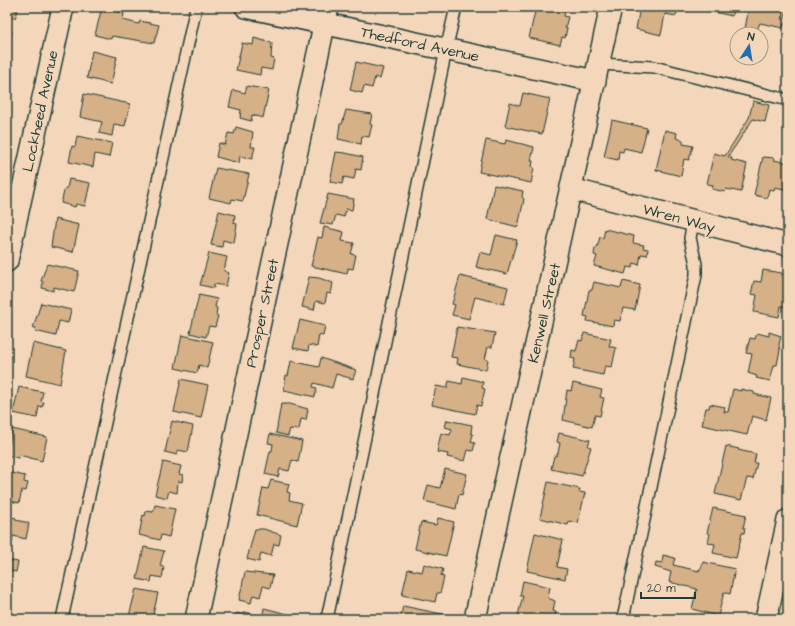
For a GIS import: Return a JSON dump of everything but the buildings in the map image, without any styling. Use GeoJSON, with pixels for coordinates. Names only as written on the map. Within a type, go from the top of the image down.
{"type":"FeatureCollection","features":[{"type":"Feature","properties":{"kind":"street","name":"Lockheed Avenue"},"geometry":{"type":"LineString","coordinates":[[7,261],[63,7]]}},
{"type":"Feature","properties":{"kind":"street","name":"Thedford Avenue"},"geometry":{"type":"LineString","coordinates":[[246,7],[327,15],[446,50],[597,72]]}},
{"type":"Feature","properties":{"kind":"street","name":"Kenwell Street"},"geometry":{"type":"LineString","coordinates":[[475,619],[611,7]]}},
{"type":"Feature","properties":{"kind":"street","name":"Prosper Street"},"geometry":{"type":"LineString","coordinates":[[196,619],[327,15]]}},
{"type":"Feature","properties":{"kind":"street","name":"Wren Way"},"geometry":{"type":"LineString","coordinates":[[571,189],[693,222],[788,245]]}},
{"type":"Feature","properties":{"kind":"street"},"geometry":{"type":"LineString","coordinates":[[766,619],[780,587],[788,520]]}},
{"type":"Feature","properties":{"kind":"lane"},"geometry":{"type":"LineString","coordinates":[[62,619],[196,7]]}},
{"type":"Feature","properties":{"kind":"lane"},"geometry":{"type":"LineString","coordinates":[[327,619],[456,7]]}},
{"type":"Feature","properties":{"kind":"lane"},"geometry":{"type":"LineString","coordinates":[[597,72],[654,67],[788,100]]}},
{"type":"Feature","properties":{"kind":"lane"},"geometry":{"type":"LineString","coordinates":[[623,619],[696,275],[696,264],[690,238],[693,222]]}}]}
